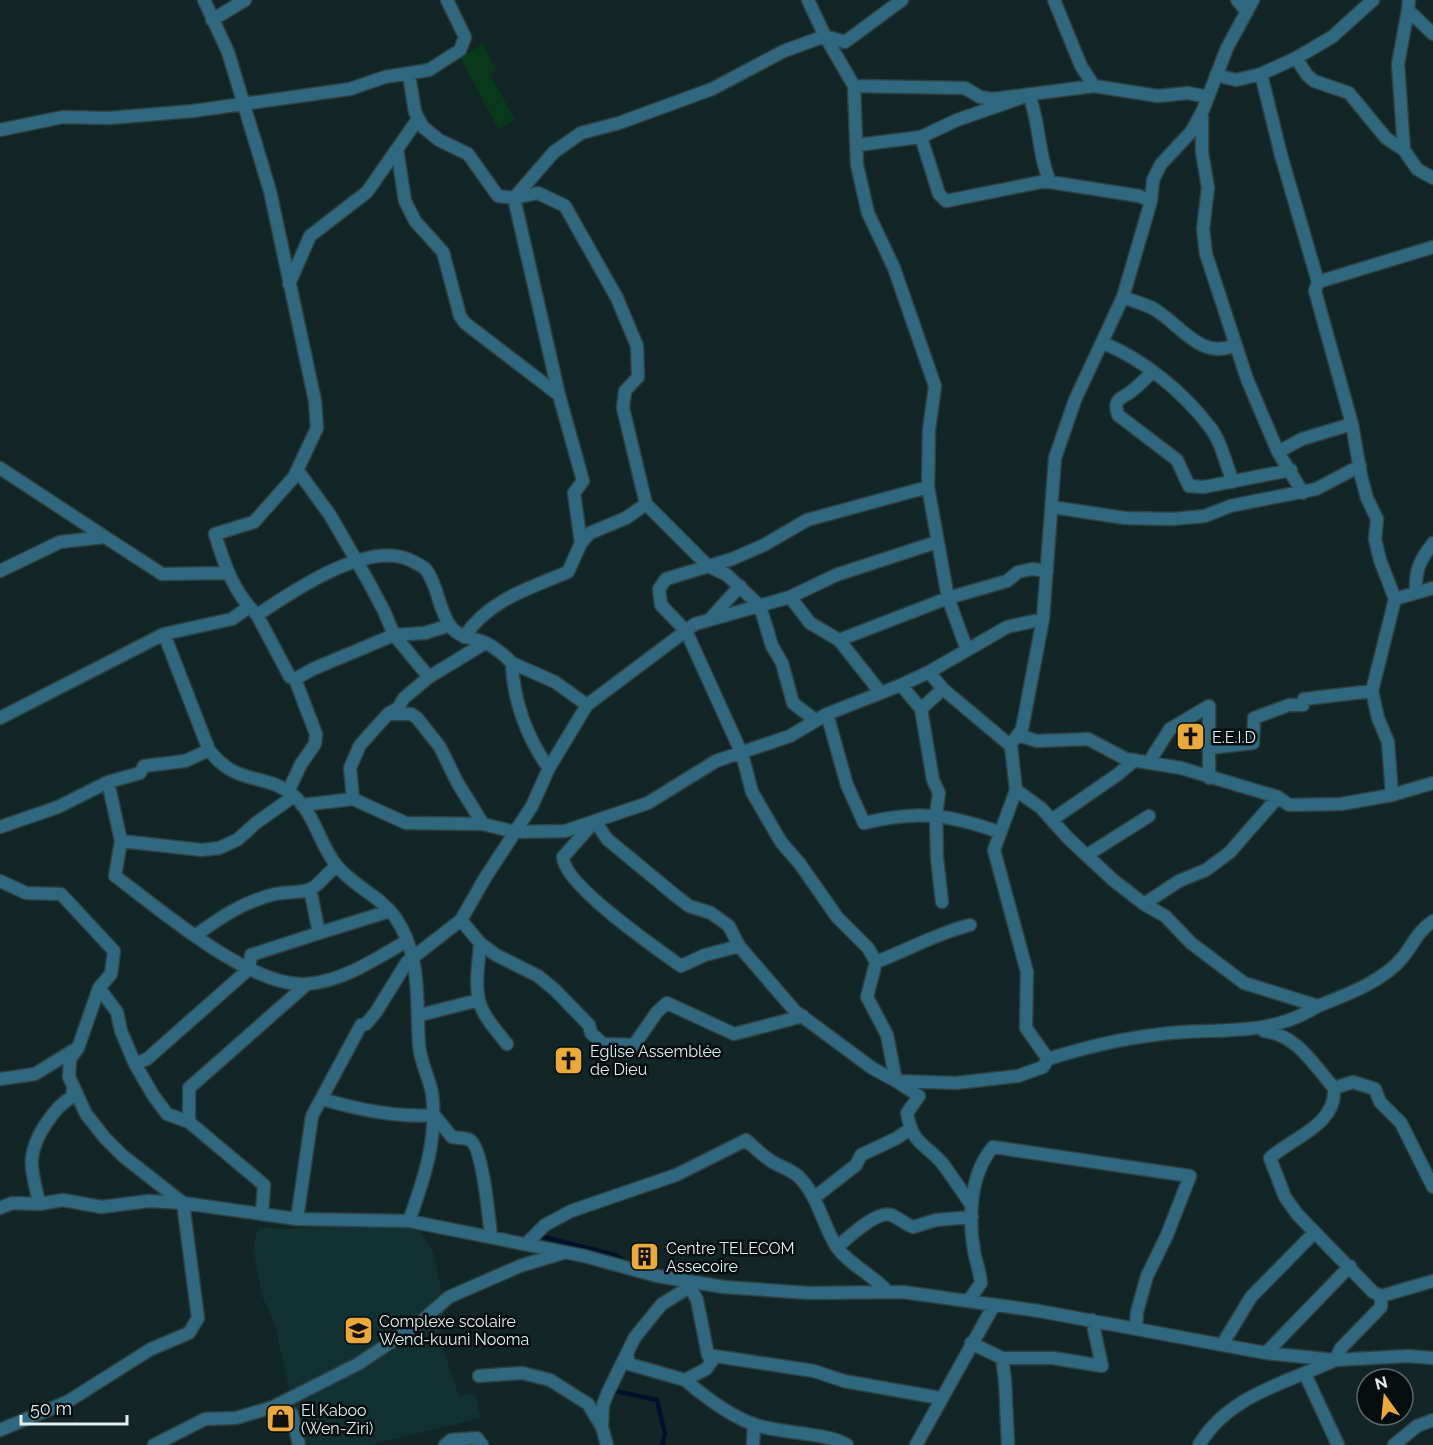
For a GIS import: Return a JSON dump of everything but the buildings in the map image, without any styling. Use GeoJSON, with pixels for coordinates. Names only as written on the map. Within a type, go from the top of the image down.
{"type":"FeatureCollection","features":[{"type":"Feature","properties":{"kind":"street"},"geometry":{"type":"LineString","coordinates":[[204,0],[228,52],[246,104],[270,191],[315,401],[317,428],[298,471],[254,522],[215,534],[227,573],[253,611],[290,676],[295,679],[316,734],[315,744],[301,764],[295,798],[337,867],[390,911],[414,958],[420,1015],[419,1046],[431,1090],[434,1115],[429,1162],[409,1221]]}},
{"type":"Feature","properties":{"kind":"street"},"geometry":{"type":"LineString","coordinates":[[212,20],[245,0]]}},
{"type":"Feature","properties":{"kind":"street"},"geometry":{"type":"LineString","coordinates":[[0,130],[63,117],[109,118],[330,94],[385,77],[429,70],[460,50],[465,37],[447,0]]}},
{"type":"Feature","properties":{"kind":"street"},"geometry":{"type":"LineString","coordinates":[[808,0],[825,36],[854,86],[857,165],[868,213],[894,268],[935,386],[929,430],[928,487],[948,598],[967,650]]}},
{"type":"Feature","properties":{"kind":"street"},"geometry":{"type":"LineString","coordinates":[[514,198],[554,152],[581,133],[619,123],[712,89],[784,51],[825,36],[845,42],[902,0]]}},
{"type":"Feature","properties":{"kind":"street"},"geometry":{"type":"LineString","coordinates":[[1054,0],[1081,66],[1094,86]]}},
{"type":"Feature","properties":{"kind":"street"},"geometry":{"type":"LineString","coordinates":[[1237,0],[1247,12]]}},
{"type":"Feature","properties":{"kind":"street"},"geometry":{"type":"LineString","coordinates":[[1048,1059],[1026,1028],[1027,972],[994,850],[1016,790],[1014,740],[1022,729],[1043,619],[1055,458],[1082,384],[1123,297],[1151,201],[1153,180],[1161,164],[1191,132],[1253,0]]}},
{"type":"Feature","properties":{"kind":"street"},"geometry":{"type":"LineString","coordinates":[[1216,75],[1236,80],[1261,74],[1296,58],[1332,37],[1373,0]]}},
{"type":"Feature","properties":{"kind":"street"},"geometry":{"type":"LineString","coordinates":[[1404,150],[1398,63],[1408,5]]}},
{"type":"Feature","properties":{"kind":"street"},"geometry":{"type":"LineString","coordinates":[[1408,5],[1433,34]]}},
{"type":"Feature","properties":{"kind":"street"},"geometry":{"type":"LineString","coordinates":[[1296,58],[1306,75],[1314,81],[1349,93],[1386,138],[1404,150],[1417,169],[1433,178]]}},
{"type":"Feature","properties":{"kind":"street"},"geometry":{"type":"LineString","coordinates":[[1261,74],[1276,137],[1318,282],[1315,291],[1352,423],[1367,498],[1377,519],[1375,539],[1380,560],[1395,599],[1372,691],[1378,718],[1388,742],[1392,795]]}},
{"type":"Feature","properties":{"kind":"street"},"geometry":{"type":"LineString","coordinates":[[409,75],[415,112],[423,127],[439,140],[468,154],[498,196],[514,198],[538,193],[565,206],[617,298],[637,346],[638,377],[626,391],[623,408],[645,504],[708,566],[727,575],[760,606],[772,646],[782,663],[793,703],[815,720]]}},
{"type":"Feature","properties":{"kind":"street"},"geometry":{"type":"LineString","coordinates":[[854,86],[965,87],[980,97],[992,99],[1094,86],[1158,96],[1188,93],[1208,97]]}},
{"type":"Feature","properties":{"kind":"street"},"geometry":{"type":"LineString","coordinates":[[857,145],[921,137],[957,120],[1029,95]]}},
{"type":"Feature","properties":{"kind":"street"},"geometry":{"type":"LineString","coordinates":[[1029,95],[1035,111],[1043,163],[1050,182]]}},
{"type":"Feature","properties":{"kind":"street"},"geometry":{"type":"LineString","coordinates":[[1203,110],[1202,152],[1208,189],[1203,206],[1206,254],[1235,345],[1278,452],[1304,493]]}},
{"type":"Feature","properties":{"kind":"street"},"geometry":{"type":"LineString","coordinates":[[289,284],[310,236],[367,192],[418,119]]}},
{"type":"Feature","properties":{"kind":"street"},"geometry":{"type":"LineString","coordinates":[[921,137],[939,194],[946,201],[1041,182],[1139,196],[1151,201]]}},
{"type":"Feature","properties":{"kind":"street"},"geometry":{"type":"LineString","coordinates":[[398,149],[405,201],[416,221],[443,252],[460,316],[465,323],[559,395]]}},
{"type":"Feature","properties":{"kind":"street"},"geometry":{"type":"LineString","coordinates":[[514,198],[559,395],[584,481],[574,493],[581,543]]}},
{"type":"Feature","properties":{"kind":"street"},"geometry":{"type":"LineString","coordinates":[[1318,282],[1433,246]]}},
{"type":"Feature","properties":{"kind":"street"},"geometry":{"type":"LineString","coordinates":[[1123,297],[1152,308],[1203,347],[1224,351],[1235,345]]}},
{"type":"Feature","properties":{"kind":"street"},"geometry":{"type":"LineString","coordinates":[[1103,343],[1116,349],[1172,388],[1211,427],[1233,482]]}},
{"type":"Feature","properties":{"kind":"street"},"geometry":{"type":"LineString","coordinates":[[1152,373],[1132,392],[1119,397],[1115,403],[1118,415],[1177,460],[1189,486],[1204,487],[1291,470]]}},
{"type":"Feature","properties":{"kind":"street"},"geometry":{"type":"LineString","coordinates":[[1278,452],[1302,439],[1352,423]]}},
{"type":"Feature","properties":{"kind":"street"},"geometry":{"type":"LineString","coordinates":[[1052,507],[1125,518],[1172,519],[1205,516],[1230,506],[1304,493],[1360,466]]}},
{"type":"Feature","properties":{"kind":"street"},"geometry":{"type":"LineString","coordinates":[[0,468],[162,574],[227,573]]}},
{"type":"Feature","properties":{"kind":"street"},"geometry":{"type":"LineString","coordinates":[[298,471],[330,516],[384,611],[394,635],[429,677]]}},
{"type":"Feature","properties":{"kind":"street"},"geometry":{"type":"LineString","coordinates":[[896,1081],[887,1035],[867,997],[876,962],[868,948],[837,917],[800,864],[781,842],[752,792],[742,754],[686,631],[661,605],[659,589],[666,579],[764,545],[807,520],[928,487]]}},
{"type":"Feature","properties":{"kind":"street"},"geometry":{"type":"LineString","coordinates":[[464,638],[475,621],[489,608],[518,591],[568,573],[581,543],[590,533],[626,518],[645,504]]}},
{"type":"Feature","properties":{"kind":"street"},"geometry":{"type":"LineString","coordinates":[[0,571],[60,542],[105,537]]}},
{"type":"Feature","properties":{"kind":"street"},"geometry":{"type":"LineString","coordinates":[[297,1219],[312,1116],[361,1025],[366,1024],[376,1012],[404,965],[461,920],[537,798],[549,768],[587,705],[686,631],[710,619],[790,597],[836,575],[937,542]]}},
{"type":"Feature","properties":{"kind":"street"},"geometry":{"type":"LineString","coordinates":[[1416,591],[1415,574],[1419,563],[1433,543]]}},
{"type":"Feature","properties":{"kind":"street"},"geometry":{"type":"LineString","coordinates":[[0,718],[164,634],[232,620],[306,583],[356,563],[397,556],[427,570],[450,625],[464,638],[485,643],[512,663],[555,682],[587,705]]}},
{"type":"Feature","properties":{"kind":"street"},"geometry":{"type":"LineString","coordinates":[[839,640],[948,598],[1007,581],[1018,572],[1032,569],[1047,571]]}},
{"type":"Feature","properties":{"kind":"street"},"geometry":{"type":"LineString","coordinates":[[710,619],[740,586]]}},
{"type":"Feature","properties":{"kind":"street"},"geometry":{"type":"LineString","coordinates":[[1395,599],[1416,591],[1433,588]]}},
{"type":"Feature","properties":{"kind":"street"},"geometry":{"type":"LineString","coordinates":[[790,597],[810,623],[839,640],[881,693]]}},
{"type":"Feature","properties":{"kind":"street"},"geometry":{"type":"LineString","coordinates":[[164,634],[209,750],[229,771],[264,781],[295,798],[353,799],[406,823],[483,824],[515,832],[565,831],[648,803],[706,766],[790,735],[827,714],[901,685],[929,672],[1007,627],[1043,619]]}},
{"type":"Feature","properties":{"kind":"street"},"geometry":{"type":"LineString","coordinates":[[295,679],[312,669],[394,635],[425,633],[450,625]]}},
{"type":"Feature","properties":{"kind":"street"},"geometry":{"type":"LineString","coordinates":[[353,799],[350,768],[360,746],[388,714],[398,708],[404,698],[429,677],[485,643]]}},
{"type":"Feature","properties":{"kind":"street"},"geometry":{"type":"LineString","coordinates":[[512,663],[514,688],[526,726],[539,755],[549,768]]}},
{"type":"Feature","properties":{"kind":"street"},"geometry":{"type":"LineString","coordinates":[[929,672],[943,689],[1014,740],[1088,739],[1126,759],[1181,768],[1278,797],[1289,805],[1341,804],[1392,795],[1433,783]]}},
{"type":"Feature","properties":{"kind":"street"},"geometry":{"type":"LineString","coordinates":[[901,685],[921,709],[933,780],[939,793],[936,815],[942,902]]}},
{"type":"Feature","properties":{"kind":"street"},"geometry":{"type":"LineString","coordinates":[[921,709],[943,689]]}},
{"type":"Feature","properties":{"kind":"street"},"geometry":{"type":"LineString","coordinates":[[1209,748],[1253,743],[1254,718],[1276,709],[1303,705],[1304,699],[1372,691]]}},
{"type":"Feature","properties":{"kind":"street"},"geometry":{"type":"LineString","coordinates":[[1149,762],[1170,729],[1209,706],[1209,778]]}},
{"type":"Feature","properties":{"kind":"street"},"geometry":{"type":"LineString","coordinates":[[388,714],[411,714],[417,718],[440,747],[457,782],[483,824]]}},
{"type":"Feature","properties":{"kind":"street"},"geometry":{"type":"LineString","coordinates":[[827,714],[847,785],[864,824],[896,815],[936,815],[999,832]]}},
{"type":"Feature","properties":{"kind":"street"},"geometry":{"type":"LineString","coordinates":[[0,827],[58,807],[108,783],[135,775],[144,766],[185,761],[209,750]]}},
{"type":"Feature","properties":{"kind":"street"},"geometry":{"type":"LineString","coordinates":[[1053,819],[1135,760]]}},
{"type":"Feature","properties":{"kind":"street"},"geometry":{"type":"LineString","coordinates":[[108,783],[121,841],[115,876],[195,936],[249,969],[281,982],[307,984],[348,974],[407,941]]}},
{"type":"Feature","properties":{"kind":"street"},"geometry":{"type":"LineString","coordinates":[[1016,790],[1026,794],[1087,855],[1144,904],[1165,916],[1191,943],[1244,983],[1317,1005]]}},
{"type":"Feature","properties":{"kind":"street"},"geometry":{"type":"LineString","coordinates":[[1144,904],[1179,881],[1206,870],[1230,852],[1278,797]]}},
{"type":"Feature","properties":{"kind":"street"},"geometry":{"type":"LineString","coordinates":[[121,841],[202,850],[219,848],[237,840],[256,822],[295,798]]}},
{"type":"Feature","properties":{"kind":"street"},"geometry":{"type":"LineString","coordinates":[[1087,855],[1149,816]]}},
{"type":"Feature","properties":{"kind":"street"},"geometry":{"type":"LineString","coordinates":[[595,821],[563,857],[563,864],[583,891],[681,966],[705,955],[739,946]]}},
{"type":"Feature","properties":{"kind":"street"},"geometry":{"type":"LineString","coordinates":[[595,821],[607,839],[688,906],[711,913],[729,926],[739,946],[795,1011],[872,1068],[919,1096],[908,1113],[910,1129],[925,1150],[940,1161],[970,1203]]}},
{"type":"Feature","properties":{"kind":"street"},"geometry":{"type":"LineString","coordinates":[[195,936],[221,917],[257,900],[275,894],[310,889],[328,871],[337,867]]}},
{"type":"Feature","properties":{"kind":"street"},"geometry":{"type":"LineString","coordinates":[[0,881],[26,892],[61,894],[114,951],[111,974],[99,988],[78,1048],[70,1059],[69,1077],[86,1114],[123,1156],[183,1203],[198,1318],[189,1333],[151,1349],[67,1402],[0,1431]]}},
{"type":"Feature","properties":{"kind":"street"},"geometry":{"type":"LineString","coordinates":[[310,889],[319,933]]}},
{"type":"Feature","properties":{"kind":"street"},"geometry":{"type":"LineString","coordinates":[[135,1064],[147,1059],[249,969],[251,955],[390,911]]}},
{"type":"Feature","properties":{"kind":"street"},"geometry":{"type":"LineString","coordinates":[[461,920],[480,943],[508,963],[538,976],[555,990],[589,1025],[591,1033],[603,1044],[634,1045],[657,1012],[667,1003],[734,1034],[803,1016]]}},
{"type":"Feature","properties":{"kind":"street"},"geometry":{"type":"LineString","coordinates":[[1254,1030],[1298,1018],[1317,1005],[1389,970],[1404,956],[1420,930],[1433,921]]}},
{"type":"Feature","properties":{"kind":"street"},"geometry":{"type":"LineString","coordinates":[[876,962],[919,945],[941,932],[970,925]]}},
{"type":"Feature","properties":{"kind":"street"},"geometry":{"type":"LineString","coordinates":[[480,943],[477,978],[479,1000],[483,1013],[507,1044]]}},
{"type":"Feature","properties":{"kind":"street"},"geometry":{"type":"LineString","coordinates":[[189,1122],[189,1088],[307,984]]}},
{"type":"Feature","properties":{"kind":"street"},"geometry":{"type":"LineString","coordinates":[[99,988],[117,1012],[121,1031],[135,1064],[153,1095],[168,1114],[189,1122],[264,1185],[262,1213]]}},
{"type":"Feature","properties":{"kind":"street"},"geometry":{"type":"LineString","coordinates":[[420,1015],[479,1000]]}},
{"type":"Feature","properties":{"kind":"street"},"geometry":{"type":"LineString","coordinates":[[896,1081],[956,1083],[1018,1076],[1043,1067],[1048,1059],[1087,1047],[1138,1037],[1254,1030],[1280,1033],[1294,1042],[1334,1088],[1335,1098],[1331,1109],[1311,1131],[1281,1148],[1270,1158],[1285,1197],[1314,1233],[1350,1266],[1373,1292],[1381,1296],[1433,1281]]}},
{"type":"Feature","properties":{"kind":"street"},"geometry":{"type":"LineString","coordinates":[[0,1079],[35,1074],[78,1048]]}},
{"type":"Feature","properties":{"kind":"street"},"geometry":{"type":"LineString","coordinates":[[1334,1088],[1353,1082],[1375,1089],[1380,1102],[1401,1123],[1433,1187]]}},
{"type":"Feature","properties":{"kind":"street"},"geometry":{"type":"LineString","coordinates":[[39,1204],[32,1157],[45,1125],[61,1103],[72,1097],[73,1089]]}},
{"type":"Feature","properties":{"kind":"street"},"geometry":{"type":"LineString","coordinates":[[322,1099],[343,1105],[411,1115],[434,1115]]}},
{"type":"Feature","properties":{"kind":"street"},"geometry":{"type":"LineString","coordinates":[[434,1115],[452,1137],[470,1140],[476,1146],[491,1236]]}},
{"type":"Feature","properties":{"kind":"street"},"geometry":{"type":"LineString","coordinates":[[814,1197],[856,1165],[861,1155],[897,1138],[910,1129]]}},
{"type":"Feature","properties":{"kind":"street"},"geometry":{"type":"LineString","coordinates":[[526,1244],[545,1225],[571,1211],[676,1175],[746,1140],[773,1162],[798,1176],[814,1197],[823,1222],[837,1247],[850,1262],[874,1276],[888,1292]]}},
{"type":"Feature","properties":{"kind":"street"},"geometry":{"type":"LineString","coordinates":[[969,1300],[981,1283],[974,1249],[970,1203],[986,1155],[993,1147],[1190,1176],[1167,1235],[1147,1276],[1137,1312],[1136,1329]]}},
{"type":"Feature","properties":{"kind":"street"},"geometry":{"type":"LineString","coordinates":[[0,1208],[12,1203],[39,1204],[63,1200],[101,1207],[149,1202],[183,1203],[297,1219],[409,1221],[565,1252],[688,1284],[762,1292],[860,1294],[888,1292],[969,1300],[1092,1320],[1266,1353],[1335,1360],[1408,1356],[1433,1358]]}},
{"type":"Feature","properties":{"kind":"street"},"geometry":{"type":"LineString","coordinates":[[837,1247],[873,1219],[884,1215],[893,1216],[913,1227],[936,1220],[972,1217]]}},
{"type":"Feature","properties":{"kind":"street"},"geometry":{"type":"LineString","coordinates":[[1222,1345],[1251,1297],[1314,1233]]}},
{"type":"Feature","properties":{"kind":"street"},"geometry":{"type":"LineString","coordinates":[[154,1445],[205,1419],[236,1418],[273,1407],[357,1364],[418,1324],[449,1297],[520,1266],[565,1252]]}},
{"type":"Feature","properties":{"kind":"street"},"geometry":{"type":"LineString","coordinates":[[1266,1353],[1350,1266]]}},
{"type":"Feature","properties":{"kind":"street"},"geometry":{"type":"LineString","coordinates":[[602,1427],[603,1405],[645,1322],[662,1304],[688,1284]]}},
{"type":"Feature","properties":{"kind":"street"},"geometry":{"type":"LineString","coordinates":[[686,1380],[706,1369],[712,1361],[708,1355],[697,1300],[688,1284]]}},
{"type":"Feature","properties":{"kind":"street"},"geometry":{"type":"LineString","coordinates":[[1199,1445],[1216,1423],[1233,1407],[1335,1360],[1341,1348],[1381,1307],[1381,1296]]}},
{"type":"Feature","properties":{"kind":"street"},"geometry":{"type":"LineString","coordinates":[[916,1445],[940,1398],[994,1305]]}},
{"type":"Feature","properties":{"kind":"street"},"geometry":{"type":"LineString","coordinates":[[971,1343],[1002,1358],[1053,1359],[1102,1366],[1092,1320]]}},
{"type":"Feature","properties":{"kind":"street"},"geometry":{"type":"LineString","coordinates":[[627,1354],[629,1364],[686,1380],[702,1395],[754,1425],[803,1433],[847,1445]]}},
{"type":"Feature","properties":{"kind":"street"},"geometry":{"type":"LineString","coordinates":[[708,1355],[814,1371],[844,1381],[940,1398]]}},
{"type":"Feature","properties":{"kind":"street"},"geometry":{"type":"LineString","coordinates":[[1002,1358],[1008,1445]]}},
{"type":"Feature","properties":{"kind":"street"},"geometry":{"type":"LineString","coordinates":[[479,1376],[522,1372],[550,1380],[588,1404],[602,1427],[607,1445]]}},
{"type":"Feature","properties":{"kind":"street"},"geometry":{"type":"LineString","coordinates":[[1305,1374],[1323,1419],[1338,1445]]}},
{"type":"Feature","properties":{"kind":"street"},"geometry":{"type":"LineString","coordinates":[[273,1407],[289,1410],[292,1414],[299,1445]]}},
{"type":"Feature","properties":{"kind":"street"},"geometry":{"type":"LineString","coordinates":[[1394,1445],[1417,1426],[1433,1420]]}},
{"type":"Feature","properties":{"kind":"street"},"geometry":{"type":"LineString","coordinates":[[753,1445],[754,1425]]}},
{"type":"Feature","properties":{"kind":"street"},"geometry":{"type":"LineString","coordinates":[[445,1445],[451,1440],[477,1438],[483,1445]]}},
{"type":"Feature","properties":{"kind":"shaded area","name":"Complexe scolaire Wend-kuuni Nooma"},"geometry":{"type":"Polygon","coordinates":[[[395,1222],[418,1227],[433,1252],[445,1305],[439,1337],[459,1396],[475,1393],[481,1418],[369,1445],[301,1445],[275,1324],[262,1296],[253,1250],[258,1228],[291,1229],[395,1222]]]}},
{"type":"Feature","properties":{"kind":"green space"},"geometry":{"type":"Polygon","coordinates":[[[483,44],[496,70],[490,74],[515,120],[498,129],[460,57],[483,44]]]}},
{"type":"Feature","properties":{"kind":"waterway"},"geometry":{"type":"LineString","coordinates":[[540,1236],[615,1255],[629,1264]]}},
{"type":"Feature","properties":{"kind":"waterway"},"geometry":{"type":"LineString","coordinates":[[611,1390],[657,1400],[665,1434],[662,1445]]}},
{"type":"Feature","properties":{"kind":"place","name":"E.E.I.D"},"geometry":{"type":"Point","coordinates":[1191,737]}},
{"type":"Feature","properties":{"kind":"place","name":"Eglise Assemblée de Dieu"},"geometry":{"type":"Point","coordinates":[569,1060]}},
{"type":"Feature","properties":{"kind":"place","name":"Centre TELECOM Assecoire"},"geometry":{"type":"Point","coordinates":[645,1257]}},
{"type":"Feature","properties":{"kind":"place","name":"Complexe scolaire Wend-kuuni Nooma"},"geometry":{"type":"Point","coordinates":[358,1330]}},
{"type":"Feature","properties":{"kind":"place","name":"El Kaboo (Wen-Ziri)"},"geometry":{"type":"Point","coordinates":[280,1419]}}]}
